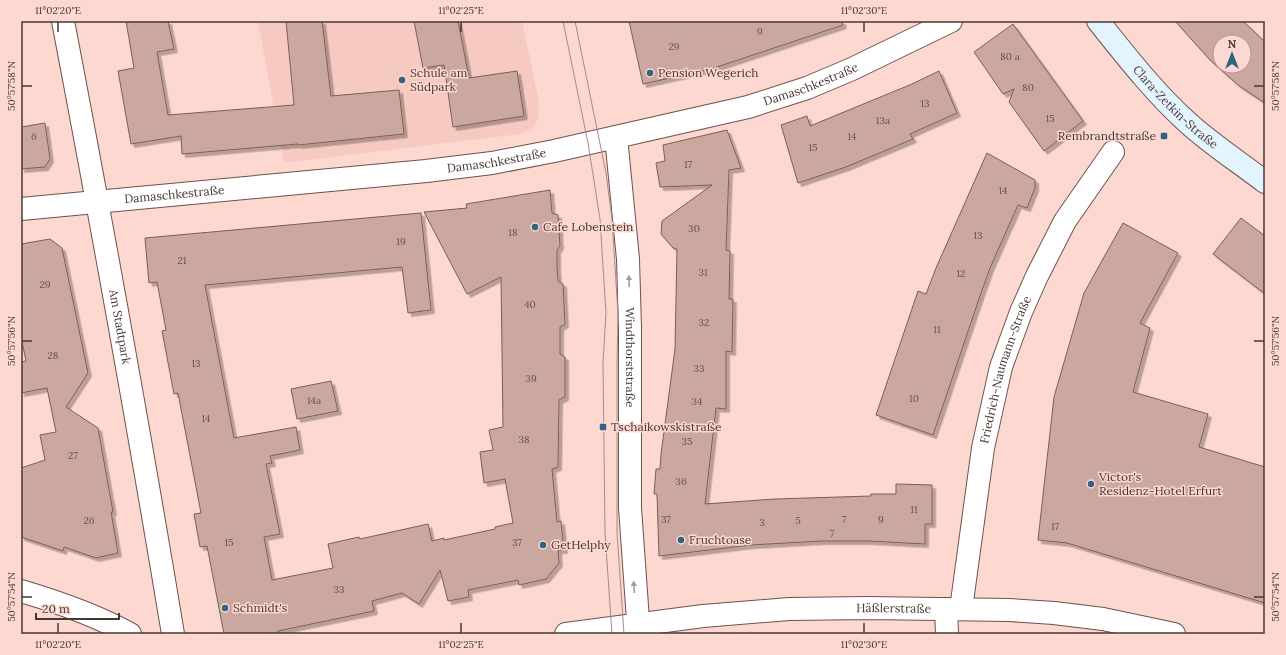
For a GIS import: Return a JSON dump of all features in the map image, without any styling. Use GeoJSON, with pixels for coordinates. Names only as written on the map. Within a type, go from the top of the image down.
{"type":"FeatureCollection","features":[{"type":"Feature","properties":{"kind":"main road","name":"Clara-Zetkin-Straße"},"geometry":{"type":"LineString","coordinates":[[1098,21],[1140,74],[1186,121],[1265,182]]}},
{"type":"Feature","properties":{"kind":"street","name":"Am Stadtpark"},"geometry":{"type":"LineString","coordinates":[[63,21],[98,201],[173,634]]}},
{"type":"Feature","properties":{"kind":"street","name":"Damaschkestraße"},"geometry":{"type":"LineString","coordinates":[[21,209],[426,171],[508,160],[554,151],[748,107],[807,88],[852,69],[952,21]]}},
{"type":"Feature","properties":{"kind":"street","name":"Windthorststraße"},"geometry":{"type":"LineString","coordinates":[[616,137],[628,259],[630,328],[630,508],[638,630]]}},
{"type":"Feature","properties":{"kind":"street","name":"Friedrich-Naumann-Straße"},"geometry":{"type":"LineString","coordinates":[[947,634],[954,609],[984,448],[1002,367],[1034,283],[1065,221],[1113,152]]}},
{"type":"Feature","properties":{"kind":"street"},"geometry":{"type":"LineString","coordinates":[[21,591],[60,603],[115,626],[130,634]]}},
{"type":"Feature","properties":{"kind":"street","name":"Häßlerstraße"},"geometry":{"type":"LineString","coordinates":[[612,631],[638,630],[703,616],[789,610],[868,608],[1009,610],[1073,615],[1103,619],[1174,634]]}},
{"type":"Feature","properties":{"kind":"street"},"geometry":{"type":"LineString","coordinates":[[566,634],[612,631]]}},
{"type":"Feature","properties":{"kind":"shaded area","name":"Schule am Südpark"},"geometry":{"type":"Polygon","coordinates":[[[258,21],[522,21],[539,102],[538,119],[534,127],[520,134],[284,163],[258,21]]]}},
{"type":"Feature","properties":{"kind":"building"},"geometry":{"type":"Polygon","coordinates":[[[126,21],[168,21],[174,49],[157,52],[168,115],[294,105],[286,21],[322,21],[331,96],[399,90],[404,134],[298,145],[182,154],[181,136],[131,144],[118,71],[134,68],[126,21]]]}},
{"type":"Feature","properties":{"kind":"building"},"geometry":{"type":"Polygon","coordinates":[[[414,21],[458,21],[469,78],[517,71],[524,116],[453,127],[444,65],[423,68],[414,21]]]}},
{"type":"Feature","properties":{"kind":"building"},"geometry":{"type":"Polygon","coordinates":[[[629,21],[842,21],[843,25],[711,69],[643,84],[629,21]]]}},
{"type":"Feature","properties":{"kind":"building"},"geometry":{"type":"Polygon","coordinates":[[[1175,21],[1243,21],[1265,42],[1265,103],[1238,85],[1226,74],[1252,74],[1252,34],[1212,34],[1212,62],[1175,21]]]}},
{"type":"Feature","properties":{"kind":"building"},"geometry":{"type":"Polygon","coordinates":[[[1013,24],[1083,121],[1044,151],[1009,102],[1014,89],[1003,94],[974,52],[1013,24]]]}},
{"type":"Feature","properties":{"kind":"building"},"geometry":{"type":"Polygon","coordinates":[[[939,71],[957,113],[910,134],[913,139],[846,167],[798,183],[781,125],[807,116],[810,126],[912,84],[939,71]]]}},
{"type":"Feature","properties":{"kind":"building"},"geometry":{"type":"Polygon","coordinates":[[[45,123],[50,159],[45,167],[21,169],[21,127],[45,123]]]}},
{"type":"Feature","properties":{"kind":"building"},"geometry":{"type":"Polygon","coordinates":[[[727,130],[741,168],[729,170],[726,250],[730,251],[729,299],[733,299],[732,352],[726,351],[726,409],[716,408],[705,504],[775,499],[896,494],[896,484],[932,485],[932,524],[925,524],[925,544],[868,541],[822,541],[751,545],[659,556],[657,494],[654,494],[656,469],[660,469],[675,349],[677,249],[673,248],[661,234],[662,221],[712,185],[660,187],[656,163],[665,161],[663,145],[727,130]]]}},
{"type":"Feature","properties":{"kind":"building"},"geometry":{"type":"Polygon","coordinates":[[[987,153],[1035,180],[1035,188],[1027,208],[1018,205],[990,268],[933,435],[876,415],[918,291],[926,294],[987,153]]]}},
{"type":"Feature","properties":{"kind":"building"},"geometry":{"type":"Polygon","coordinates":[[[550,190],[552,213],[558,215],[560,246],[557,250],[557,267],[558,281],[563,284],[565,324],[560,327],[560,354],[565,357],[565,397],[559,400],[558,467],[552,469],[557,522],[561,521],[564,550],[558,550],[559,563],[546,579],[519,585],[518,580],[468,590],[469,597],[448,601],[440,570],[419,604],[402,593],[372,601],[374,611],[278,631],[278,634],[224,634],[207,546],[200,547],[194,514],[201,513],[178,393],[174,394],[162,331],[166,330],[157,282],[149,283],[145,238],[421,213],[431,310],[408,313],[402,267],[205,285],[234,438],[296,427],[300,450],[270,456],[272,463],[266,464],[280,534],[264,537],[272,580],[333,568],[328,544],[359,537],[360,539],[428,524],[432,541],[444,538],[444,540],[495,529],[495,527],[513,523],[505,479],[484,483],[480,452],[493,450],[489,430],[503,427],[501,277],[467,294],[424,212],[467,208],[466,204],[550,190]]]}},
{"type":"Feature","properties":{"kind":"building"},"geometry":{"type":"Polygon","coordinates":[[[1241,218],[1265,236],[1265,294],[1213,254],[1241,218]]]}},
{"type":"Feature","properties":{"kind":"building"},"geometry":{"type":"Polygon","coordinates":[[[1123,223],[1178,253],[1140,323],[1150,328],[1133,392],[1208,414],[1199,447],[1265,467],[1265,603],[1067,543],[1038,540],[1054,397],[1084,293],[1123,223]]]}},
{"type":"Feature","properties":{"kind":"building"},"geometry":{"type":"Polygon","coordinates":[[[50,239],[62,248],[88,373],[66,407],[98,428],[113,512],[111,512],[118,553],[96,558],[64,547],[63,551],[21,537],[21,468],[45,460],[40,435],[56,432],[47,388],[21,393],[21,362],[26,361],[21,337],[21,244],[50,239]]]}},
{"type":"Feature","properties":{"kind":"building"},"geometry":{"type":"Polygon","coordinates":[[[331,381],[338,411],[297,419],[291,389],[331,381]]]}},
{"type":"Feature","properties":{"kind":"tram line"},"geometry":{"type":"LineString","coordinates":[[563,21],[588,143],[600,219],[606,313],[603,363],[605,533],[612,634]]}},
{"type":"Feature","properties":{"kind":"tram line"},"geometry":{"type":"LineString","coordinates":[[575,21],[606,173],[612,219],[618,314],[617,532],[624,634]]}},
{"type":"Feature","properties":{"kind":"place","name":"Pension Wegerich"},"geometry":{"type":"Point","coordinates":[650,73]}},
{"type":"Feature","properties":{"kind":"place","name":"Schule am Südpark"},"geometry":{"type":"Point","coordinates":[402,80]}},
{"type":"Feature","properties":{"kind":"place","name":"Rembrandtstraße"},"geometry":{"type":"Point","coordinates":[1164,136]}},
{"type":"Feature","properties":{"kind":"place","name":"Cafe Lobenstein"},"geometry":{"type":"Point","coordinates":[535,227]}},
{"type":"Feature","properties":{"kind":"place","name":"Tschaikowskistraße"},"geometry":{"type":"Point","coordinates":[603,427]}},
{"type":"Feature","properties":{"kind":"place","name":"Victor's Residenz-Hotel Erfurt"},"geometry":{"type":"Point","coordinates":[1091,484]}},
{"type":"Feature","properties":{"kind":"place","name":"Fruchtoase"},"geometry":{"type":"Point","coordinates":[681,540]}},
{"type":"Feature","properties":{"kind":"place","name":"GetHelphy"},"geometry":{"type":"Point","coordinates":[543,545]}},
{"type":"Feature","properties":{"kind":"place","name":"Schmidt's"},"geometry":{"type":"Point","coordinates":[225,608]}}]}
